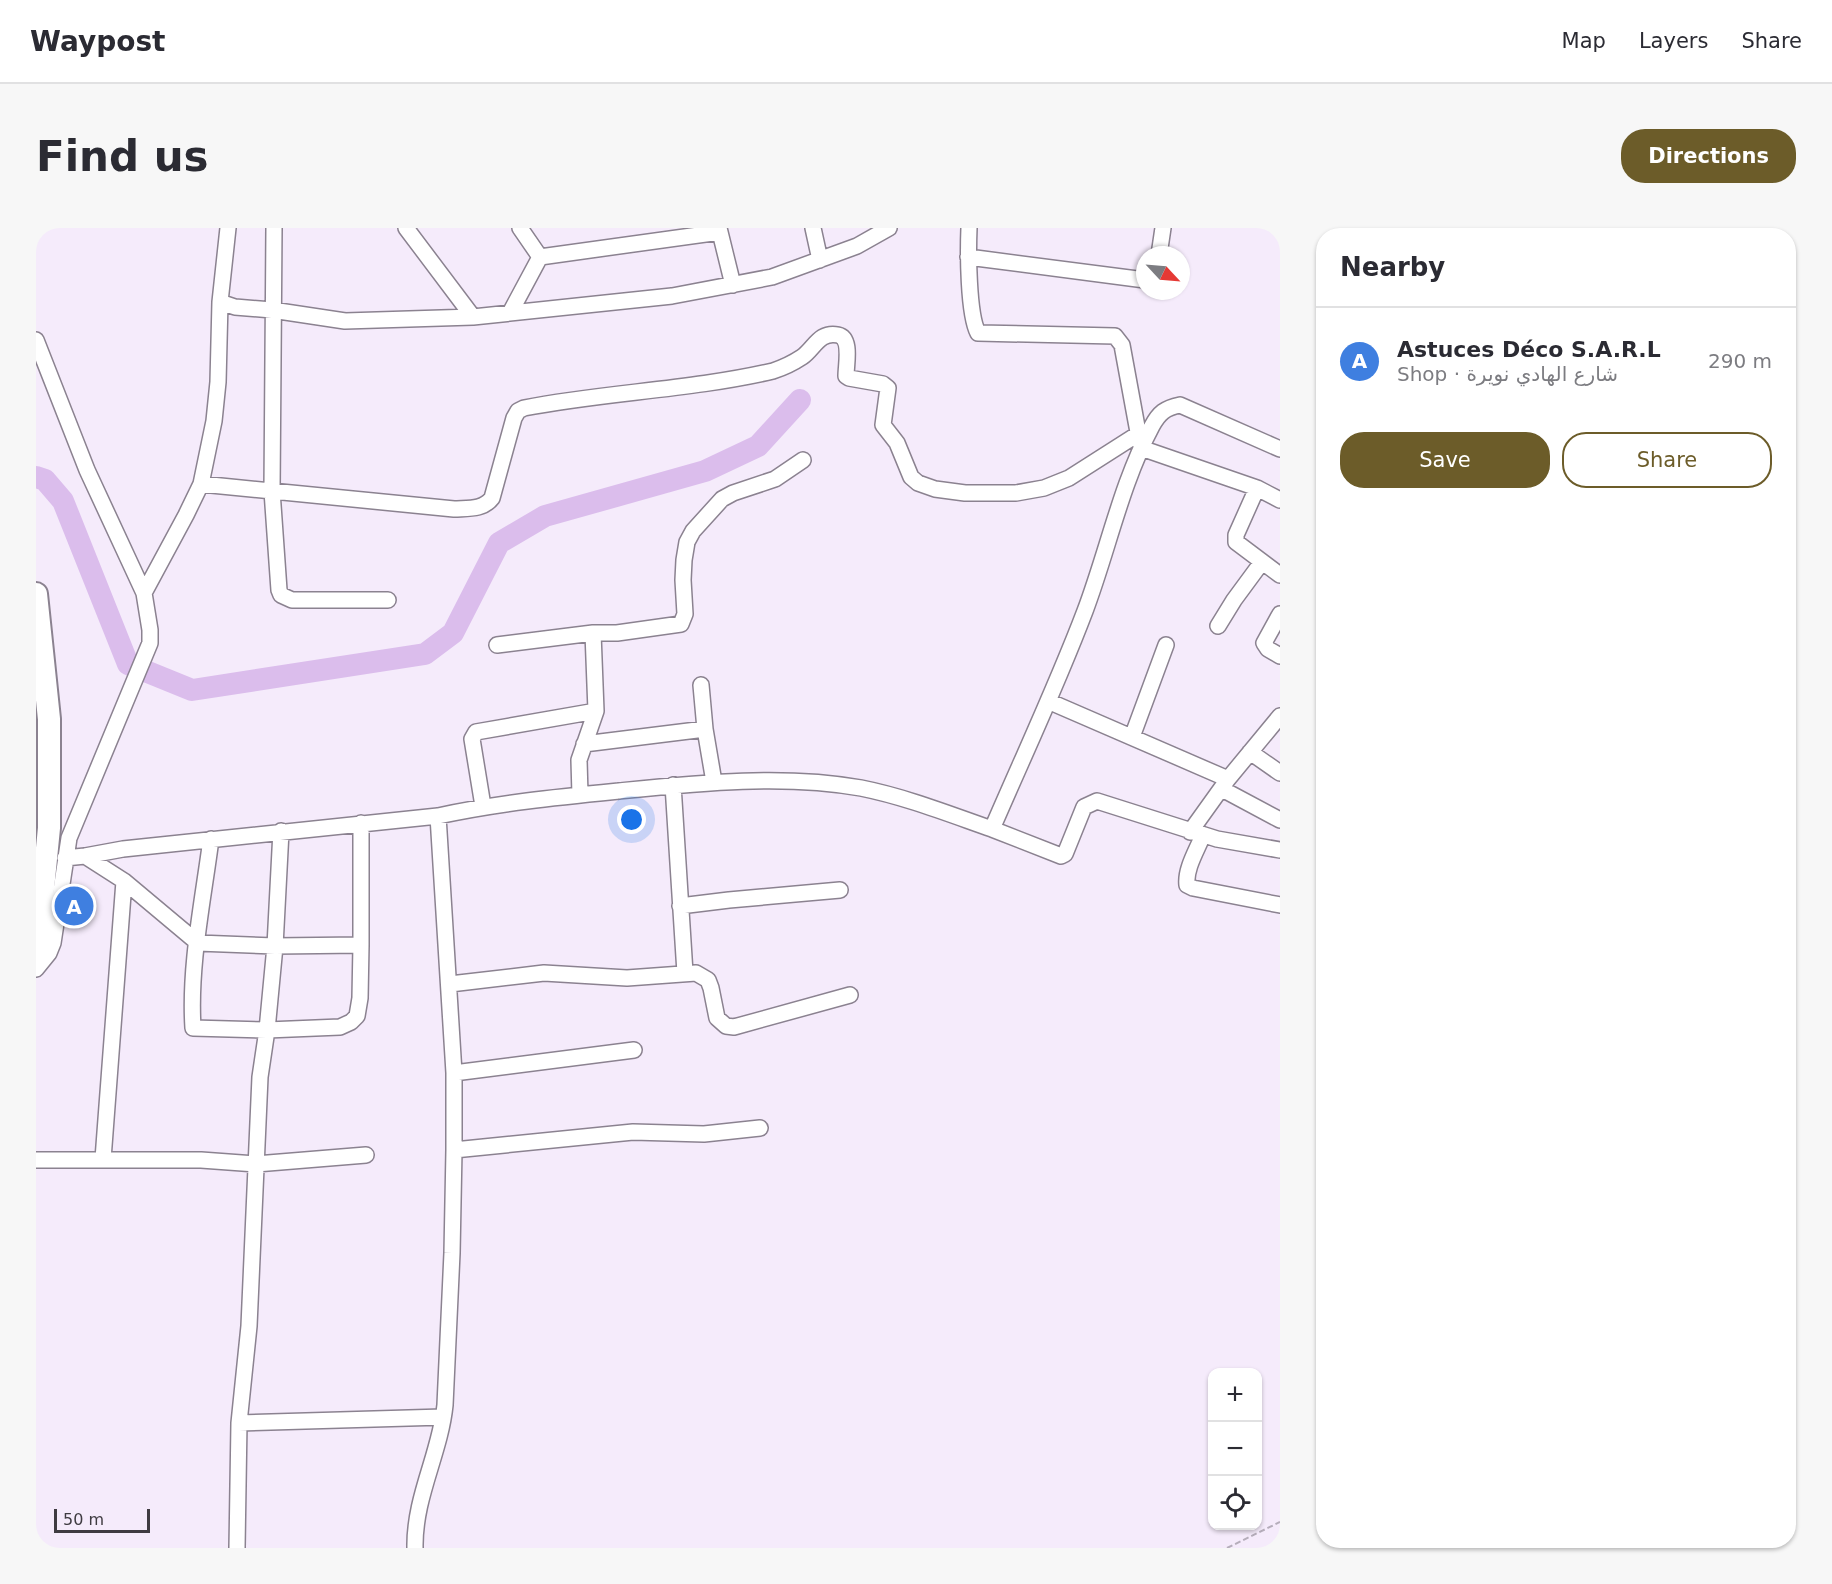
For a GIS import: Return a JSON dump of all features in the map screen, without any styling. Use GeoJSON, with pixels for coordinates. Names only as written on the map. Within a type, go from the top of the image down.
{"type":"FeatureCollection","features":[{"type":"Feature","properties":{"kind":"highway"},"geometry":{"type":"LineString","coordinates":[[36,594],[49,729],[49,828],[38,958]]}},
{"type":"Feature","properties":{"kind":"street"},"geometry":{"type":"LineString","coordinates":[[144,593],[201,484],[214,421],[218,382],[220,302],[228,228]]}},
{"type":"Feature","properties":{"kind":"street"},"geometry":{"type":"LineString","coordinates":[[274,228],[272,491],[281,595],[292,600],[388,600]]}},
{"type":"Feature","properties":{"kind":"street"},"geometry":{"type":"LineString","coordinates":[[406,228],[473,317]]}},
{"type":"Feature","properties":{"kind":"street"},"geometry":{"type":"LineString","coordinates":[[520,228],[540,257]]}},
{"type":"Feature","properties":{"kind":"street"},"geometry":{"type":"LineString","coordinates":[[813,228],[820,260]]}},
{"type":"Feature","properties":{"kind":"street"},"geometry":{"type":"LineString","coordinates":[[220,302],[235,308],[272,310],[345,321],[510,314],[591,303],[672,296],[772,277],[857,246],[889,228]]}},
{"type":"Feature","properties":{"kind":"street"},"geometry":{"type":"LineString","coordinates":[[969,228],[968,257],[978,333],[1109,335],[1119,339],[1140,441]]}},
{"type":"Feature","properties":{"kind":"street"},"geometry":{"type":"LineString","coordinates":[[1160,246],[1163,228]]}},
{"type":"Feature","properties":{"kind":"street"},"geometry":{"type":"LineString","coordinates":[[540,257],[719,230],[733,285]]}},
{"type":"Feature","properties":{"kind":"street"},"geometry":{"type":"LineString","coordinates":[[510,314],[540,257]]}},
{"type":"Feature","properties":{"kind":"street"},"geometry":{"type":"LineString","coordinates":[[968,257],[1136,279]]}},
{"type":"Feature","properties":{"kind":"street"},"geometry":{"type":"LineString","coordinates":[[201,484],[454,509],[480,507],[486,505],[492,498],[514,418],[518,411],[524,408],[713,384],[779,369],[804,356],[820,338],[828,334],[845,338],[847,344],[846,376],[883,384],[888,388],[883,424],[897,443],[911,477],[926,487],[965,493],[1016,493],[1044,488],[1069,478],[1140,441],[1257,488],[1280,500]]}},
{"type":"Feature","properties":{"kind":"street"},"geometry":{"type":"LineString","coordinates":[[36,340],[87,470],[144,593],[150,643],[69,838],[53,944],[38,958]]}},
{"type":"Feature","properties":{"kind":"street"},"geometry":{"type":"LineString","coordinates":[[992,829],[1086,609],[1140,441],[1162,412],[1169,407],[1180,405],[1280,449]]}},
{"type":"Feature","properties":{"kind":"street"},"geometry":{"type":"LineString","coordinates":[[497,645],[681,624],[685,614],[682,580],[684,560],[687,542],[693,531],[722,499],[775,479],[803,460]]}},
{"type":"Feature","properties":{"kind":"street"},"geometry":{"type":"LineString","coordinates":[[1257,488],[1235,539],[1240,546],[1280,575]]}},
{"type":"Feature","properties":{"kind":"street"},"geometry":{"type":"LineString","coordinates":[[1218,626],[1262,562]]}},
{"type":"Feature","properties":{"kind":"street"},"geometry":{"type":"LineString","coordinates":[[1280,614],[1264,643],[1268,650],[1280,656]]}},
{"type":"Feature","properties":{"kind":"street"},"geometry":{"type":"LineString","coordinates":[[580,795],[579,760],[596,711],[593,633]]}},
{"type":"Feature","properties":{"kind":"street"},"geometry":{"type":"LineString","coordinates":[[1132,737],[1166,645]]}},
{"type":"Feature","properties":{"kind":"street"},"geometry":{"type":"LineString","coordinates":[[701,685],[705,729],[714,782]]}},
{"type":"Feature","properties":{"kind":"street"},"geometry":{"type":"LineString","coordinates":[[1048,702],[1169,755],[1225,784],[1280,820]]}},
{"type":"Feature","properties":{"kind":"street"},"geometry":{"type":"LineString","coordinates":[[483,806],[472,739],[474,733],[596,711]]}},
{"type":"Feature","properties":{"kind":"street"},"geometry":{"type":"LineString","coordinates":[[1280,716],[1225,784],[1196,833],[1187,885],[1280,905]]}},
{"type":"Feature","properties":{"kind":"street"},"geometry":{"type":"LineString","coordinates":[[585,744],[705,729]]}},
{"type":"Feature","properties":{"kind":"street"},"geometry":{"type":"LineString","coordinates":[[1251,752],[1280,773]]}},
{"type":"Feature","properties":{"kind":"street"},"geometry":{"type":"LineString","coordinates":[[65,858],[281,831],[438,816],[483,806],[673,785],[784,781],[859,788],[905,798],[1061,856],[1065,854],[1084,807],[1096,801],[1196,833],[1280,850]]}},
{"type":"Feature","properties":{"kind":"street"},"geometry":{"type":"LineString","coordinates":[[673,785],[685,973]]}},
{"type":"Feature","properties":{"kind":"street"},"geometry":{"type":"LineString","coordinates":[[415,1548],[421,1493],[442,1428],[452,1253],[454,1072],[438,816]]}},
{"type":"Feature","properties":{"kind":"street"},"geometry":{"type":"LineString","coordinates":[[211,839],[192,1005],[194,1028],[267,1030],[340,1027],[357,1016],[360,998],[361,823]]}},
{"type":"Feature","properties":{"kind":"street"},"geometry":{"type":"LineString","coordinates":[[237,1548],[238,1423],[249,1326],[260,1077],[275,946],[281,831]]}},
{"type":"Feature","properties":{"kind":"street"},"geometry":{"type":"LineString","coordinates":[[85,856],[124,881],[198,943],[275,946],[361,945]]}},
{"type":"Feature","properties":{"kind":"street"},"geometry":{"type":"LineString","coordinates":[[103,1159],[124,881]]}},
{"type":"Feature","properties":{"kind":"street"},"geometry":{"type":"LineString","coordinates":[[680,906],[840,890]]}},
{"type":"Feature","properties":{"kind":"street"},"geometry":{"type":"LineString","coordinates":[[450,984],[544,973],[627,978],[696,973],[708,980],[717,1018],[726,1026],[734,1027],[850,995]]}},
{"type":"Feature","properties":{"kind":"street"},"geometry":{"type":"LineString","coordinates":[[454,1072],[634,1050]]}},
{"type":"Feature","properties":{"kind":"street"},"geometry":{"type":"LineString","coordinates":[[454,1150],[633,1132],[704,1134],[760,1128]]}},
{"type":"Feature","properties":{"kind":"street"},"geometry":{"type":"LineString","coordinates":[[36,1160],[201,1160],[256,1164],[366,1155]]}},
{"type":"Feature","properties":{"kind":"street"},"geometry":{"type":"LineString","coordinates":[[238,1423],[443,1417]]}},
{"type":"Feature","properties":{"kind":"path"},"geometry":{"type":"LineString","coordinates":[[1227,1548],[1280,1522]]}},
{"type":"Feature","properties":{"kind":"waterway"},"geometry":{"type":"LineString","coordinates":[[36,477],[45,480],[63,501],[128,664],[192,690],[425,654],[453,633],[499,543],[545,516],[705,471],[758,446],[800,400]]}},
{"type":"Feature","properties":{"kind":"place","name":"Astuces Déco S.A.R.L"},"geometry":{"type":"Point","coordinates":[74,906]}}]}
